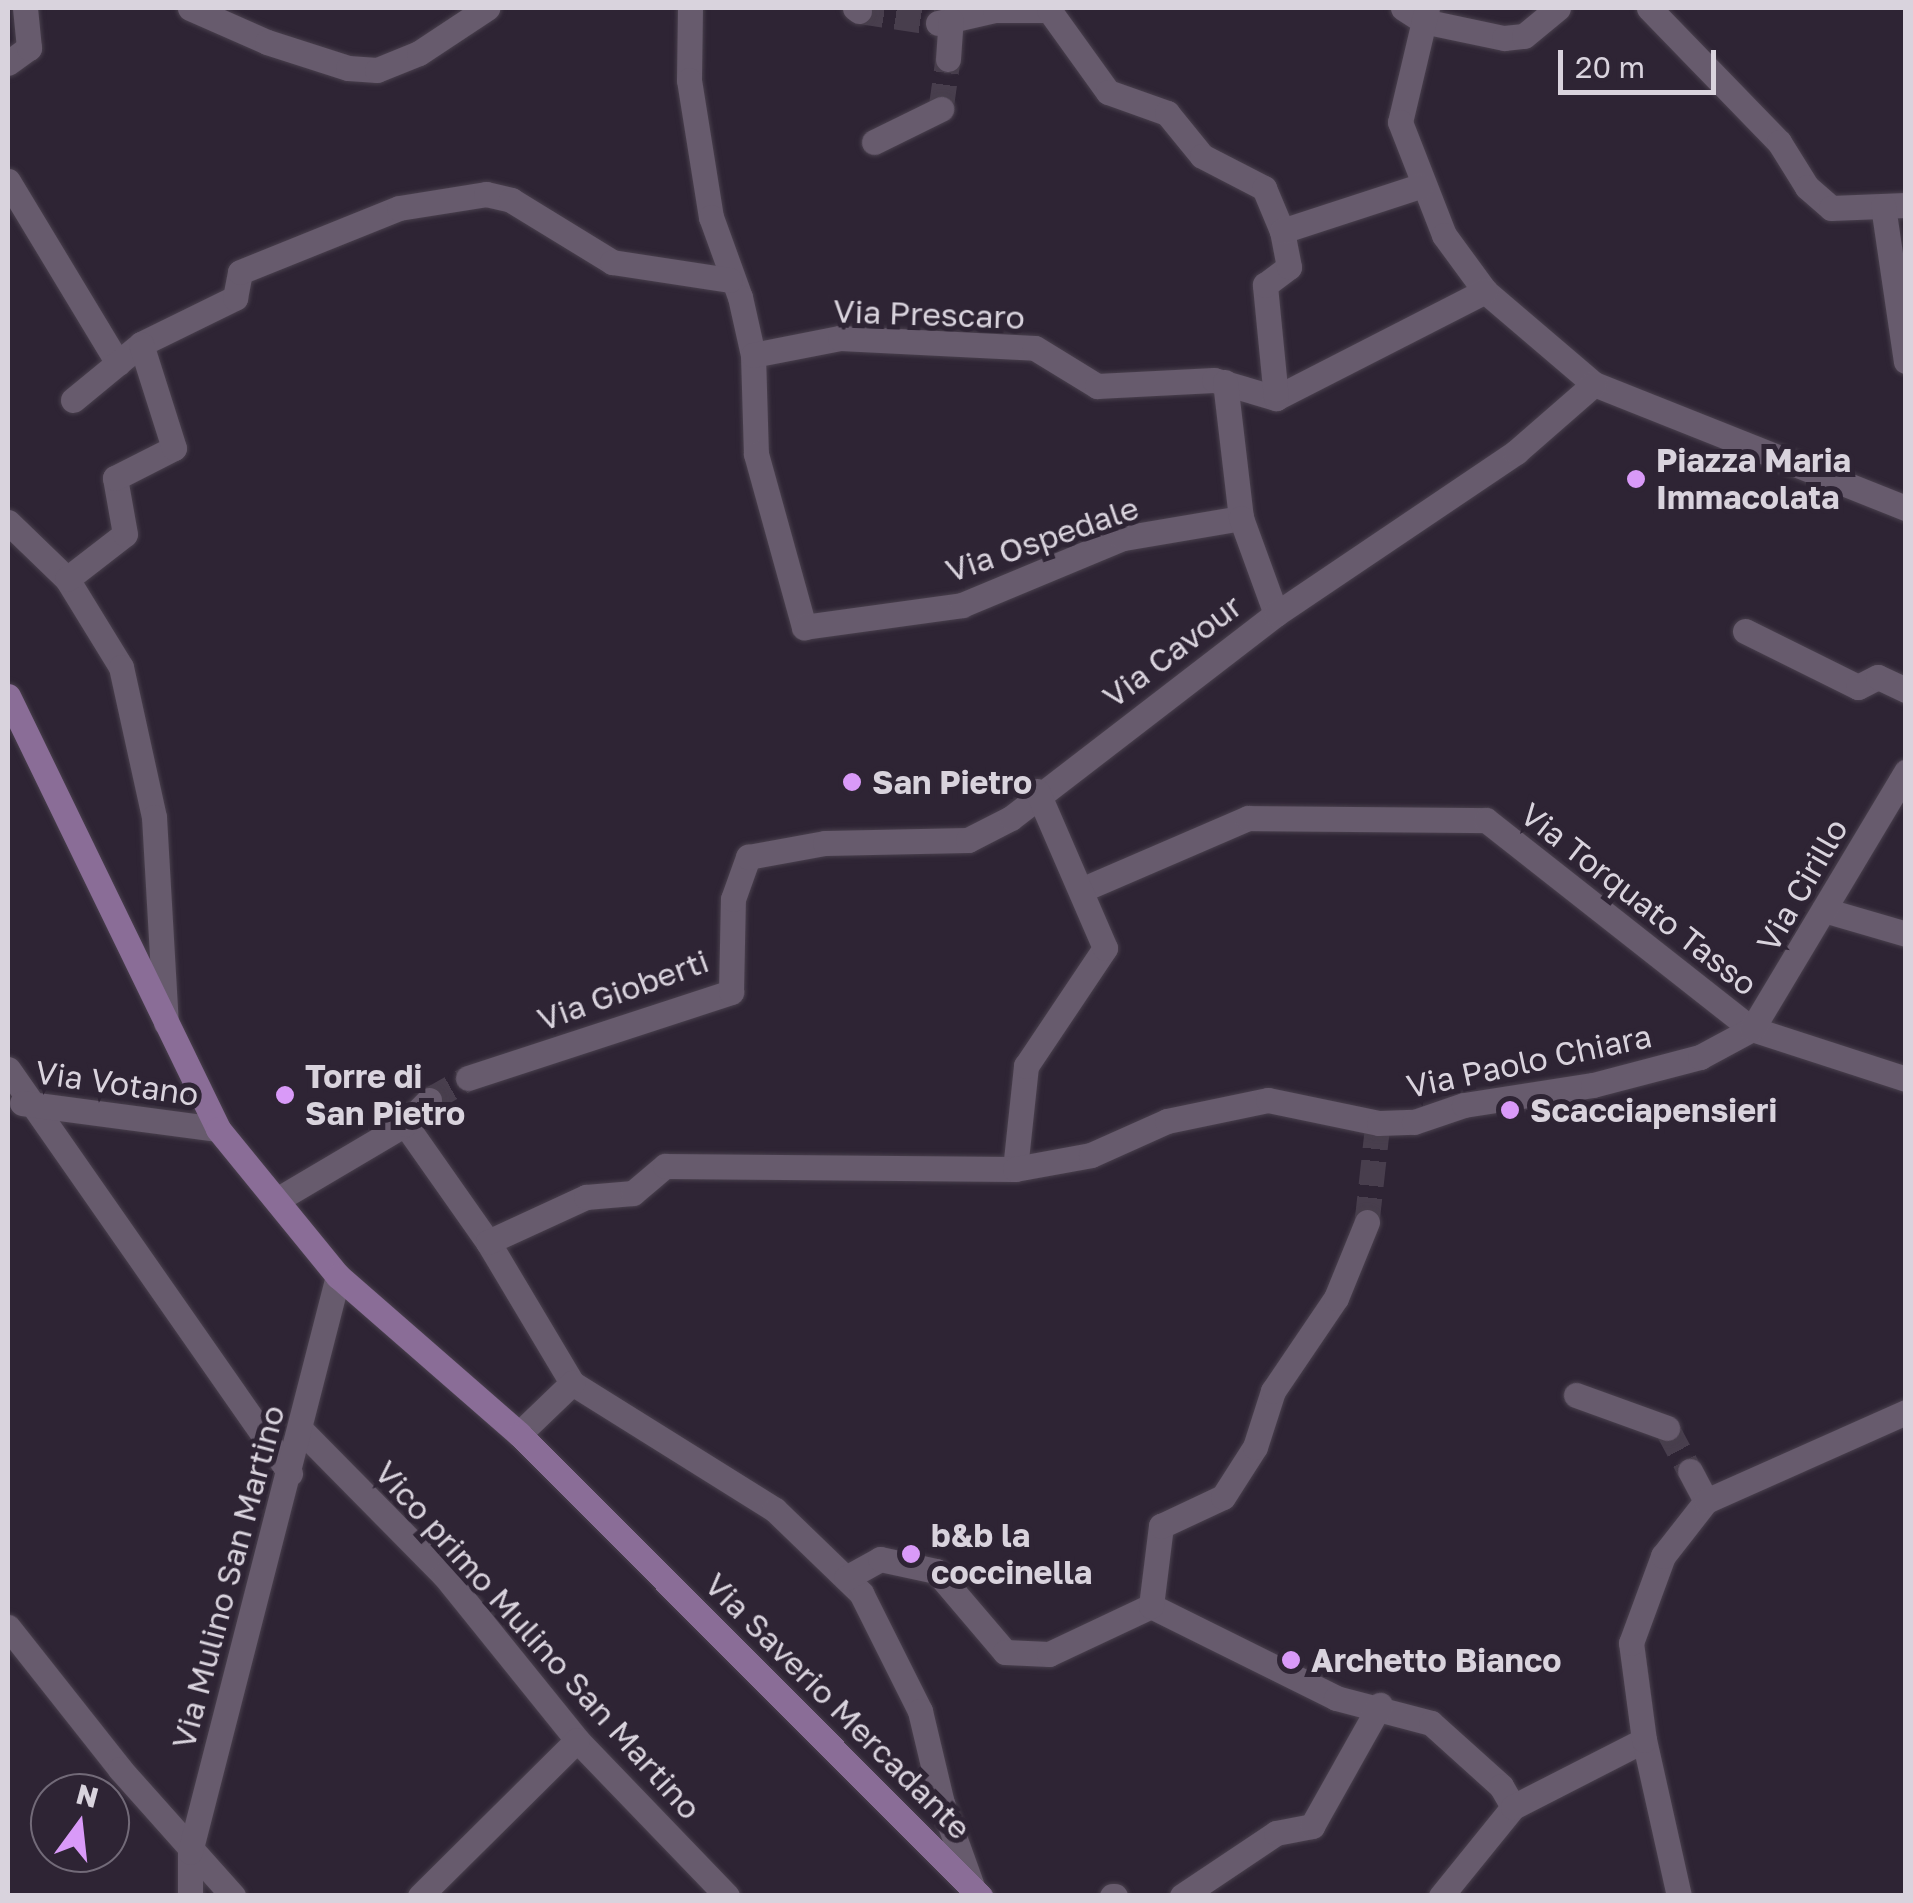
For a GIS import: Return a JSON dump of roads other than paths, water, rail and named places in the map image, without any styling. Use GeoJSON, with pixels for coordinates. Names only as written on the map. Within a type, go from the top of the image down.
{"type":"FeatureCollection","features":[{"type":"Feature","properties":{"kind":"street"},"geometry":{"type":"LineString","coordinates":[[8,63],[29,48],[25,8]]}},
{"type":"Feature","properties":{"kind":"street"},"geometry":{"type":"LineString","coordinates":[[190,8],[268,42],[348,68],[378,70],[419,53],[488,8]]}},
{"type":"Feature","properties":{"kind":"street"},"geometry":{"type":"LineString","coordinates":[[690,8],[689,80],[711,217],[754,355]]}},
{"type":"Feature","properties":{"kind":"street"},"geometry":{"type":"LineString","coordinates":[[1558,8],[1524,36],[1504,38],[1418,12],[1400,122],[1420,186],[1444,236],[1484,292],[1594,384],[1723,432],[1906,508]]}},
{"type":"Feature","properties":{"kind":"street"},"geometry":{"type":"LineString","coordinates":[[1649,8],[1779,142],[1807,188],[1831,208],[1894,206],[1906,360]]}},
{"type":"Feature","properties":{"kind":"street"},"geometry":{"type":"LineString","coordinates":[[948,59],[944,22],[995,10],[1049,10],[1108,92],[1167,112],[1202,156],[1264,188],[1282,231],[1289,267],[1264,285],[1276,398],[1484,292]]}},
{"type":"Feature","properties":{"kind":"street"},"geometry":{"type":"LineString","coordinates":[[874,142],[928,121],[941,109]]}},
{"type":"Feature","properties":{"kind":"street"},"geometry":{"type":"LineString","coordinates":[[8,182],[118,363]]}},
{"type":"Feature","properties":{"kind":"street"},"geometry":{"type":"LineString","coordinates":[[1282,231],[1420,186]]}},
{"type":"Feature","properties":{"kind":"street"},"geometry":{"type":"LineString","coordinates":[[72,400],[141,344],[235,298],[240,272],[399,208],[486,194],[512,200],[581,238],[612,262],[730,280]]}},
{"type":"Feature","properties":{"kind":"street","name":"Via Prescaro"},"geometry":{"type":"LineString","coordinates":[[754,355],[840,338],[1035,348],[1097,386],[1225,382],[1276,398]]}},
{"type":"Feature","properties":{"kind":"street"},"geometry":{"type":"LineString","coordinates":[[67,579],[126,534],[115,478],[174,448],[141,344]]}},
{"type":"Feature","properties":{"kind":"street","name":"Via Ospedale"},"geometry":{"type":"LineString","coordinates":[[754,355],[756,454],[804,627],[962,605],[1122,538],[1241,518]]}},
{"type":"Feature","properties":{"kind":"street"},"geometry":{"type":"LineString","coordinates":[[1225,382],[1241,518],[1276,614]]}},
{"type":"Feature","properties":{"kind":"street","name":"Via Cavour"},"geometry":{"type":"LineString","coordinates":[[748,857],[825,843],[968,840],[1010,818],[1037,791],[1276,614],[1516,452],[1594,384]]}},
{"type":"Feature","properties":{"kind":"street"},"geometry":{"type":"LineString","coordinates":[[8,522],[67,579],[121,667],[154,818],[166,1028]]}},
{"type":"Feature","properties":{"kind":"street"},"geometry":{"type":"LineString","coordinates":[[1745,631],[1858,686],[1878,678],[1906,690]]}},
{"type":"Feature","properties":{"kind":"street","name":"Via Saverio Mercadante"},"geometry":{"type":"LineString","coordinates":[[8,696],[218,1130],[280,1198],[338,1276],[519,1434],[976,1892]]}},
{"type":"Feature","properties":{"kind":"street","name":"Via Cirillo"},"geometry":{"type":"LineString","coordinates":[[1752,1029],[1906,772]]}},
{"type":"Feature","properties":{"kind":"street"},"geometry":{"type":"LineString","coordinates":[[1015,1169],[1026,1066],[1105,948],[1037,791]]}},
{"type":"Feature","properties":{"kind":"street","name":"Via Torquato Tasso"},"geometry":{"type":"LineString","coordinates":[[1081,890],[1248,818],[1486,820],[1752,1029]]}},
{"type":"Feature","properties":{"kind":"street","name":"Via Gioberti"},"geometry":{"type":"LineString","coordinates":[[468,1078],[731,992],[733,900],[748,857]]}},
{"type":"Feature","properties":{"kind":"street"},"geometry":{"type":"LineString","coordinates":[[1824,910],[1906,934]]}},
{"type":"Feature","properties":{"kind":"street"},"geometry":{"type":"LineString","coordinates":[[1752,1029],[1906,1079]]}},
{"type":"Feature","properties":{"kind":"street","name":"Via Paolo Chiara"},"geometry":{"type":"LineString","coordinates":[[488,1242],[586,1196],[633,1193],[665,1166],[1015,1169],[1091,1155],[1168,1121],[1268,1100],[1378,1128],[1414,1122],[1464,1105],[1611,1080],[1700,1056],[1752,1029]]}},
{"type":"Feature","properties":{"kind":"street"},"geometry":{"type":"LineString","coordinates":[[8,1069],[18,1102],[290,1472]]}},
{"type":"Feature","properties":{"kind":"street"},"geometry":{"type":"LineString","coordinates":[[280,1198],[406,1124],[429,1100]]}},
{"type":"Feature","properties":{"kind":"street","name":"Via Votano"},"geometry":{"type":"LineString","coordinates":[[18,1102],[218,1130]]}},
{"type":"Feature","properties":{"kind":"street"},"geometry":{"type":"LineString","coordinates":[[406,1124],[488,1242],[572,1383],[775,1510],[861,1593],[920,1711],[942,1803],[976,1892]]}},
{"type":"Feature","properties":{"kind":"street"},"geometry":{"type":"LineString","coordinates":[[1151,1606],[1162,1526],[1223,1497],[1255,1447],[1273,1391],[1336,1298],[1366,1222]]}},
{"type":"Feature","properties":{"kind":"street","name":"Via Mulino San Martino"},"geometry":{"type":"LineString","coordinates":[[190,1896],[190,1852],[338,1276]]}},
{"type":"Feature","properties":{"kind":"street"},"geometry":{"type":"LineString","coordinates":[[519,1434],[572,1383]]}},
{"type":"Feature","properties":{"kind":"street"},"geometry":{"type":"LineString","coordinates":[[1576,1395],[1667,1428]]}},
{"type":"Feature","properties":{"kind":"street"},"geometry":{"type":"LineString","coordinates":[[1679,1896],[1644,1740],[1631,1642],[1663,1556],[1706,1501],[1906,1412]]}},
{"type":"Feature","properties":{"kind":"street","name":"Vico primo Mulino San Martino"},"geometry":{"type":"LineString","coordinates":[[300,1429],[444,1575],[577,1740],[727,1896]]}},
{"type":"Feature","properties":{"kind":"street"},"geometry":{"type":"LineString","coordinates":[[1690,1470],[1706,1501]]}},
{"type":"Feature","properties":{"kind":"street"},"geometry":{"type":"LineString","coordinates":[[846,1578],[880,1560],[936,1571],[1004,1652],[1049,1654],[1151,1606]]}},
{"type":"Feature","properties":{"kind":"street"},"geometry":{"type":"LineString","coordinates":[[1151,1606],[1336,1698],[1380,1705],[1430,1723],[1501,1786],[1513,1807]]}},
{"type":"Feature","properties":{"kind":"street"},"geometry":{"type":"LineString","coordinates":[[8,1626],[190,1852],[233,1896]]}},
{"type":"Feature","properties":{"kind":"street"},"geometry":{"type":"LineString","coordinates":[[1182,1896],[1276,1834],[1312,1826],[1380,1705]]}},
{"type":"Feature","properties":{"kind":"street"},"geometry":{"type":"LineString","coordinates":[[420,1896],[577,1740]]}},
{"type":"Feature","properties":{"kind":"street"},"geometry":{"type":"LineString","coordinates":[[1441,1896],[1513,1807],[1644,1740]]}},
{"type":"Feature","properties":{"kind":"tunnel"},"geometry":{"type":"LineString","coordinates":[[859,11],[938,23]]}},
{"type":"Feature","properties":{"kind":"tunnel"},"geometry":{"type":"LineString","coordinates":[[941,109],[948,59]]}},
{"type":"Feature","properties":{"kind":"tunnel"},"geometry":{"type":"LineString","coordinates":[[429,1100],[468,1078]]}},
{"type":"Feature","properties":{"kind":"tunnel"},"geometry":{"type":"LineString","coordinates":[[1367,1222],[1377,1132]]}},
{"type":"Feature","properties":{"kind":"tunnel"},"geometry":{"type":"LineString","coordinates":[[1667,1428],[1690,1471]]}},
{"type":"Feature","properties":{"kind":"place","name":"Piazza Maria Immacolata"},"geometry":{"type":"Point","coordinates":[1636,479]}},
{"type":"Feature","properties":{"kind":"place","name":"San Pietro"},"geometry":{"type":"Point","coordinates":[852,782]}},
{"type":"Feature","properties":{"kind":"place","name":"Torre di San Pietro"},"geometry":{"type":"Point","coordinates":[285,1095]}},
{"type":"Feature","properties":{"kind":"place","name":"Scacciapensieri"},"geometry":{"type":"Point","coordinates":[1510,1110]}},
{"type":"Feature","properties":{"kind":"place","name":"b&b la coccinella"},"geometry":{"type":"Point","coordinates":[911,1554]}},
{"type":"Feature","properties":{"kind":"place","name":"Archetto Bianco"},"geometry":{"type":"Point","coordinates":[1291,1660]}}]}
